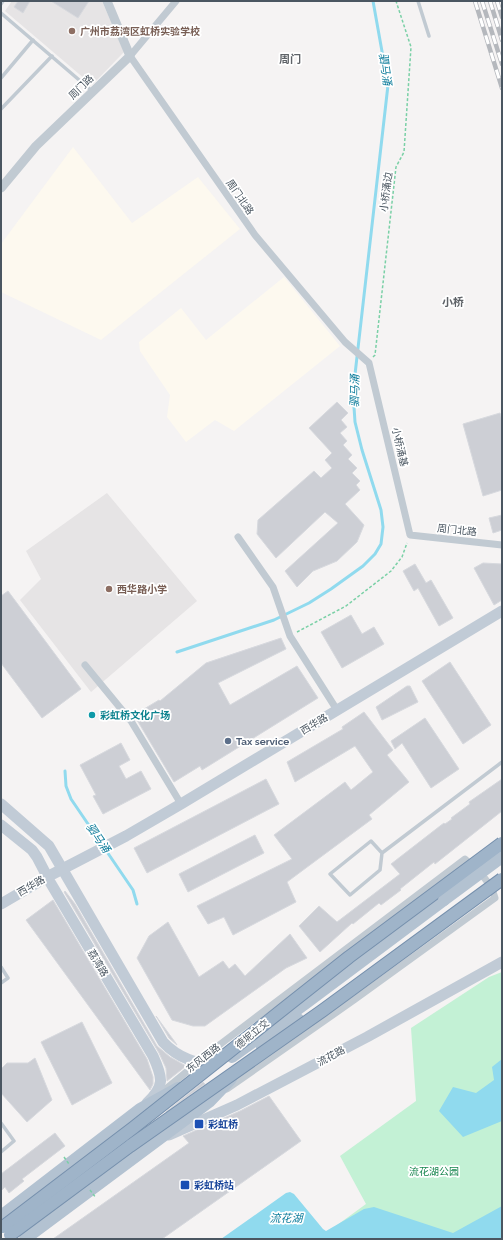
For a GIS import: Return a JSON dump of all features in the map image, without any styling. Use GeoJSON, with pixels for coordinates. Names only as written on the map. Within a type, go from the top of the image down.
{"type":"FeatureCollection","features":[{"type":"Feature","properties":{"kind":"highway","name":"德坭立交"},"geometry":{"type":"LineString","coordinates":[[5,1226],[139,1124],[349,957],[502,843]]}},
{"type":"Feature","properties":{"kind":"highway","name":"德坭立交"},"geometry":{"type":"LineString","coordinates":[[5,1226],[130,1146],[322,1011],[502,879]]}},
{"type":"Feature","properties":{"kind":"main road","name":"西华路"},"geometry":{"type":"LineString","coordinates":[[1,904],[47,877],[126,836],[181,804],[502,611]]}},
{"type":"Feature","properties":{"kind":"main road","name":"荔湾路"},"geometry":{"type":"LineString","coordinates":[[1,804],[42,838],[49,846],[163,1042],[171,1050],[197,1063]]}},
{"type":"Feature","properties":{"kind":"main road","name":"荔湾路"},"geometry":{"type":"LineString","coordinates":[[1,825],[32,850],[37,857],[47,877],[153,1056],[158,1067],[160,1085],[156,1094],[140,1109]]}},
{"type":"Feature","properties":{"kind":"main road"},"geometry":{"type":"LineString","coordinates":[[32,850],[42,838]]}},
{"type":"Feature","properties":{"kind":"main road"},"geometry":{"type":"LineString","coordinates":[[25,1239],[209,1102],[257,1052],[311,1004],[502,856]]}},
{"type":"Feature","properties":{"kind":"main road"},"geometry":{"type":"LineString","coordinates":[[140,1109],[232,1056],[311,1004],[502,866]]}},
{"type":"Feature","properties":{"kind":"main road","name":"流花路"},"geometry":{"type":"LineString","coordinates":[[156,1141],[237,1105],[367,1037],[502,962]]}},
{"type":"Feature","properties":{"kind":"main road"},"geometry":{"type":"LineString","coordinates":[[197,1063],[215,1062],[232,1056]]}},
{"type":"Feature","properties":{"kind":"main road","name":"东风西路"},"geometry":{"type":"LineString","coordinates":[[5,1226],[140,1109]]}},
{"type":"Feature","properties":{"kind":"street"},"geometry":{"type":"LineString","coordinates":[[107,1],[130,56]]}},
{"type":"Feature","properties":{"kind":"street","name":"周门路"},"geometry":{"type":"LineString","coordinates":[[1,188],[36,146],[130,56],[176,1]]}},
{"type":"Feature","properties":{"kind":"street","name":"周门北路"},"geometry":{"type":"LineString","coordinates":[[130,56],[255,235],[345,342],[369,363]]}},
{"type":"Feature","properties":{"kind":"street","name":"小桥涌基"},"geometry":{"type":"LineString","coordinates":[[369,363],[410,535]]}},
{"type":"Feature","properties":{"kind":"street","name":"周门北路"},"geometry":{"type":"LineString","coordinates":[[410,535],[502,545]]}},
{"type":"Feature","properties":{"kind":"street"},"geometry":{"type":"LineString","coordinates":[[238,537],[273,587],[290,636],[338,710]]}},
{"type":"Feature","properties":{"kind":"street"},"geometry":{"type":"LineString","coordinates":[[85,665],[131,721],[181,804]]}},
{"type":"Feature","properties":{"kind":"street","name":"东风西路"},"geometry":{"type":"LineString","coordinates":[[140,1109],[197,1063],[465,859],[492,887],[495,898],[349,1004],[209,1102]]}},
{"type":"Feature","properties":{"kind":"lane"},"geometry":{"type":"LineString","coordinates":[[418,1],[429,36]]}},
{"type":"Feature","properties":{"kind":"lane"},"geometry":{"type":"LineString","coordinates":[[1,12],[92,91]]}},
{"type":"Feature","properties":{"kind":"lane"},"geometry":{"type":"LineString","coordinates":[[1,78],[32,40]]}},
{"type":"Feature","properties":{"kind":"lane"},"geometry":{"type":"LineString","coordinates":[[1,109],[52,56]]}},
{"type":"Feature","properties":{"kind":"lane"},"geometry":{"type":"LineString","coordinates":[[382,853],[371,841],[330,874],[350,895],[380,870],[382,853],[502,762]]}},
{"type":"Feature","properties":{"kind":"lane"},"geometry":{"type":"LineString","coordinates":[[1,967],[8,978],[1,983]]}},
{"type":"Feature","properties":{"kind":"lane"},"geometry":{"type":"LineString","coordinates":[[1,1123],[14,1141],[1,1152]]}},
{"type":"Feature","properties":{"kind":"path","name":"小桥涌边"},"geometry":{"type":"LineString","coordinates":[[369,363],[375,355],[396,167],[404,152],[411,47],[396,1]]}},
{"type":"Feature","properties":{"kind":"path"},"geometry":{"type":"LineString","coordinates":[[290,636],[346,606],[391,571],[402,557],[410,535]]}},
{"type":"Feature","properties":{"kind":"shaded area","name":"广州市荔湾区虹桥实验学校"},"geometry":{"type":"Polygon","coordinates":[[[12,1],[102,1],[124,52],[92,85],[5,11],[12,1]]]}},
{"type":"Feature","properties":{"kind":"shaded area"},"geometry":{"type":"Polygon","coordinates":[[[73,147],[132,223],[198,177],[240,229],[101,340],[1,292],[1,244],[73,147]]]}},
{"type":"Feature","properties":{"kind":"shaded area"},"geometry":{"type":"Polygon","coordinates":[[[284,277],[340,346],[234,431],[215,420],[186,442],[167,417],[170,395],[140,351],[139,342],[181,308],[206,340],[284,277]]]}},
{"type":"Feature","properties":{"kind":"shaded area","name":"西华路小学"},"geometry":{"type":"Polygon","coordinates":[[[107,493],[197,601],[91,692],[20,600],[41,579],[26,551],[107,493]]]}},
{"type":"Feature","properties":{"kind":"green space","name":"流花湖公园"},"geometry":{"type":"Polygon","coordinates":[[[502,972],[502,1239],[318,1239],[366,1204],[340,1156],[416,1101],[411,1028],[489,977],[502,972]]]}},
{"type":"Feature","properties":{"kind":"water"},"geometry":{"type":"Polygon","coordinates":[[[502,1059],[502,1121],[463,1137],[439,1111],[453,1087],[476,1093],[494,1080],[492,1067],[502,1059]]]}},
{"type":"Feature","properties":{"kind":"water","name":"流花湖"},"geometry":{"type":"Polygon","coordinates":[[[290,1192],[294,1194],[326,1231],[364,1209],[374,1207],[453,1233],[502,1206],[502,1239],[221,1239],[286,1193],[290,1192]]]}},
{"type":"Feature","properties":{"kind":"building"},"geometry":{"type":"Polygon","coordinates":[[[18,1],[30,1],[23,13],[14,7],[18,1]]]}},
{"type":"Feature","properties":{"kind":"building"},"geometry":{"type":"Polygon","coordinates":[[[51,1],[89,1],[78,18],[51,1]]]}},
{"type":"Feature","properties":{"kind":"building"},"geometry":{"type":"Polygon","coordinates":[[[337,402],[348,413],[341,420],[347,427],[340,433],[347,441],[343,445],[352,455],[348,459],[357,468],[352,473],[360,481],[356,485],[360,490],[345,504],[364,525],[357,542],[337,561],[313,571],[297,587],[285,571],[338,523],[325,512],[276,558],[257,534],[258,520],[314,471],[321,478],[332,468],[325,460],[332,453],[309,428],[337,402]]]}},
{"type":"Feature","properties":{"kind":"building"},"geometry":{"type":"Polygon","coordinates":[[[500,413],[502,420],[502,490],[483,496],[463,424],[500,413]]]}},
{"type":"Feature","properties":{"kind":"building"},"geometry":{"type":"Polygon","coordinates":[[[502,515],[502,530],[493,533],[489,518],[502,515]]]}},
{"type":"Feature","properties":{"kind":"building"},"geometry":{"type":"Polygon","coordinates":[[[483,563],[502,564],[502,600],[494,605],[474,568],[483,563]]]}},
{"type":"Feature","properties":{"kind":"building"},"geometry":{"type":"Polygon","coordinates":[[[415,564],[426,583],[431,580],[453,618],[439,626],[418,588],[414,591],[403,571],[415,564]]]}},
{"type":"Feature","properties":{"kind":"building"},"geometry":{"type":"Polygon","coordinates":[[[8,591],[81,689],[42,718],[1,663],[1,596],[8,591]]]}},
{"type":"Feature","properties":{"kind":"building"},"geometry":{"type":"Polygon","coordinates":[[[351,615],[362,634],[374,627],[384,644],[342,668],[321,632],[351,615]]]}},
{"type":"Feature","properties":{"kind":"building"},"geometry":{"type":"Polygon","coordinates":[[[281,638],[286,649],[218,683],[230,705],[297,666],[318,698],[202,770],[200,766],[174,782],[134,715],[159,700],[160,701],[206,663],[281,638]]]}},
{"type":"Feature","properties":{"kind":"building"},"geometry":{"type":"Polygon","coordinates":[[[450,662],[491,725],[463,744],[422,681],[450,662]]]}},
{"type":"Feature","properties":{"kind":"building"},"geometry":{"type":"Polygon","coordinates":[[[407,686],[410,686],[418,702],[382,720],[376,707],[407,686]]]}},
{"type":"Feature","properties":{"kind":"building"},"geometry":{"type":"Polygon","coordinates":[[[364,712],[393,750],[387,755],[409,782],[369,815],[372,819],[287,882],[296,902],[233,935],[224,917],[208,924],[197,906],[292,859],[274,835],[345,782],[351,790],[373,772],[355,746],[295,782],[287,762],[343,729],[342,727],[364,712]]]}},
{"type":"Feature","properties":{"kind":"building"},"geometry":{"type":"Polygon","coordinates":[[[425,718],[459,769],[431,788],[402,743],[395,749],[391,741],[425,718]]]}},
{"type":"Feature","properties":{"kind":"building"},"geometry":{"type":"Polygon","coordinates":[[[121,743],[130,760],[119,766],[126,779],[141,771],[151,789],[103,814],[93,796],[96,795],[80,765],[121,743]]]}},
{"type":"Feature","properties":{"kind":"building"},"geometry":{"type":"Polygon","coordinates":[[[266,779],[279,804],[147,873],[134,848],[266,779]]]}},
{"type":"Feature","properties":{"kind":"building"},"geometry":{"type":"Polygon","coordinates":[[[502,779],[502,811],[435,864],[434,862],[381,905],[379,903],[353,924],[352,923],[320,952],[299,926],[319,906],[337,922],[400,874],[391,864],[444,823],[445,824],[452,819],[451,818],[470,804],[469,802],[502,779]]]}},
{"type":"Feature","properties":{"kind":"building"},"geometry":{"type":"Polygon","coordinates":[[[255,835],[264,853],[188,892],[179,874],[255,835]]]}},
{"type":"Feature","properties":{"kind":"building"},"geometry":{"type":"Polygon","coordinates":[[[65,891],[75,904],[157,1046],[170,1057],[186,1066],[167,1081],[166,1068],[159,1053],[64,892],[65,891]]]}},
{"type":"Feature","properties":{"kind":"building"},"geometry":{"type":"Polygon","coordinates":[[[53,900],[147,1059],[153,1077],[153,1084],[150,1090],[26,920],[53,900]]]}},
{"type":"Feature","properties":{"kind":"building"},"geometry":{"type":"Polygon","coordinates":[[[168,922],[199,977],[223,961],[229,969],[235,964],[245,976],[290,934],[307,958],[286,968],[205,1026],[193,1026],[172,1020],[137,958],[149,936],[168,922]]]}},
{"type":"Feature","properties":{"kind":"building"},"geometry":{"type":"Polygon","coordinates":[[[156,1016],[175,1042],[177,1045],[169,1038],[156,1016]]]}},
{"type":"Feature","properties":{"kind":"building"},"geometry":{"type":"Polygon","coordinates":[[[82,1022],[112,1083],[72,1105],[41,1042],[82,1022]]]}},
{"type":"Feature","properties":{"kind":"building"},"geometry":{"type":"Polygon","coordinates":[[[35,1058],[52,1100],[27,1122],[1,1093],[1,1069],[7,1063],[28,1063],[35,1058]]]}},
{"type":"Feature","properties":{"kind":"building"},"geometry":{"type":"Polygon","coordinates":[[[203,1082],[205,1084],[166,1112],[203,1082]]]}},
{"type":"Feature","properties":{"kind":"building","name":"彩虹桥站"},"geometry":{"type":"Polygon","coordinates":[[[269,1096],[301,1141],[162,1239],[53,1239],[189,1143],[183,1136],[240,1111],[269,1096]]]}},
{"type":"Feature","properties":{"kind":"building"},"geometry":{"type":"Polygon","coordinates":[[[55,1133],[65,1146],[22,1179],[24,1181],[9,1193],[5,1187],[1,1191],[1,1174],[55,1133]]]}},
{"type":"Feature","properties":{"kind":"waterway","name":"驷马涌"},"geometry":{"type":"LineString","coordinates":[[177,652],[274,620],[309,603],[363,566],[375,554],[381,544],[383,527],[381,510],[362,450],[355,422],[353,392],[388,85],[373,1]]}},
{"type":"Feature","properties":{"kind":"waterway","name":"驷马涌"},"geometry":{"type":"LineString","coordinates":[[65,771],[66,786],[71,799],[133,890],[137,904]]}},
{"type":"Feature","properties":{"kind":"railway"},"geometry":{"type":"LineString","coordinates":[[475,1],[502,88]]}},
{"type":"Feature","properties":{"kind":"railway"},"geometry":{"type":"LineString","coordinates":[[482,1],[502,64]]}},
{"type":"Feature","properties":{"kind":"railway"},"geometry":{"type":"LineString","coordinates":[[490,1],[502,40]]}},
{"type":"Feature","properties":{"kind":"railway"},"geometry":{"type":"LineString","coordinates":[[497,1],[502,17]]}},
{"type":"Feature","properties":{"kind":"place","name":"广州市荔湾区虹桥实验学校"},"geometry":{"type":"Point","coordinates":[72,31]}},
{"type":"Feature","properties":{"kind":"place","name":"西华路小学"},"geometry":{"type":"Point","coordinates":[109,589]}},
{"type":"Feature","properties":{"kind":"place","name":"彩虹桥文化广场"},"geometry":{"type":"Point","coordinates":[92,715]}},
{"type":"Feature","properties":{"kind":"place","name":"Tax service"},"geometry":{"type":"Point","coordinates":[228,741]}},
{"type":"Feature","properties":{"kind":"place","name":"彩虹桥"},"geometry":{"type":"Point","coordinates":[199,1124]}},
{"type":"Feature","properties":{"kind":"place","name":"彩虹桥站"},"geometry":{"type":"Point","coordinates":[185,1185]}},
{"type":"Feature","properties":{"kind":"district","name":"周门"},"geometry":{"type":"Point","coordinates":[290,59]}},
{"type":"Feature","properties":{"kind":"district","name":"小桥"},"geometry":{"type":"Point","coordinates":[453,302]}}]}
